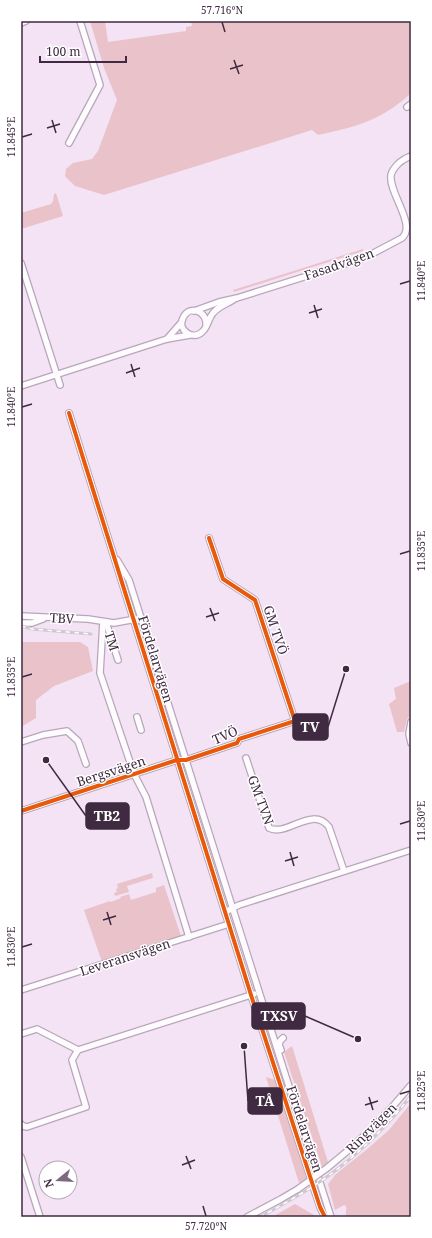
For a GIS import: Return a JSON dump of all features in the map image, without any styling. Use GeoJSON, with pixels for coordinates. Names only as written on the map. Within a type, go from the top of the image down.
{"type":"FeatureCollection","features":[{"type":"Feature","properties":{"kind":"street"},"geometry":{"type":"LineString","coordinates":[[21,22],[26,21]]}},
{"type":"Feature","properties":{"kind":"street"},"geometry":{"type":"LineString","coordinates":[[69,144],[100,84],[80,21]]}},
{"type":"Feature","properties":{"kind":"street","name":"Fasadvägen"},"geometry":{"type":"LineString","coordinates":[[167,339],[182,323],[183,317],[188,312],[358,260],[402,238],[406,234],[407,227],[391,179],[393,172],[399,164],[405,158],[411,156]]}},
{"type":"Feature","properties":{"kind":"street"},"geometry":{"type":"LineString","coordinates":[[21,263],[60,385]]}},
{"type":"Feature","properties":{"kind":"street","name":"Fasadvägen"},"geometry":{"type":"LineString","coordinates":[[21,386],[167,339],[200,334],[216,309],[237,298]]}},
{"type":"Feature","properties":{"kind":"street"},"geometry":{"type":"LineString","coordinates":[[194,311],[199,312],[204,316],[206,326]]}},
{"type":"Feature","properties":{"kind":"street"},"geometry":{"type":"LineString","coordinates":[[182,323],[184,330],[190,335]]}},
{"type":"Feature","properties":{"kind":"street","name":"Fördelarvägen"},"geometry":{"type":"LineString","coordinates":[[69,413],[178,760],[230,909]]}},
{"type":"Feature","properties":{"kind":"street","name":"GM TVÖ"},"geometry":{"type":"LineString","coordinates":[[210,538],[223,579],[255,600],[295,721]]}},
{"type":"Feature","properties":{"kind":"street","name":"Fördelarvägen"},"geometry":{"type":"LineString","coordinates":[[112,551],[129,580],[186,760],[230,909]]}},
{"type":"Feature","properties":{"kind":"street","name":"TBV"},"geometry":{"type":"LineString","coordinates":[[21,616],[88,619],[105,622],[133,620],[140,617]]}},
{"type":"Feature","properties":{"kind":"street"},"geometry":{"type":"LineString","coordinates":[[21,623],[32,623],[43,619],[55,618]]}},
{"type":"Feature","properties":{"kind":"street"},"geometry":{"type":"LineString","coordinates":[[105,622],[100,673],[134,774],[146,797],[189,937]]}},
{"type":"Feature","properties":{"kind":"street","name":"TM"},"geometry":{"type":"LineString","coordinates":[[105,622],[118,660]]}},
{"type":"Feature","properties":{"kind":"street"},"geometry":{"type":"LineString","coordinates":[[137,718],[140,730]]}},
{"type":"Feature","properties":{"kind":"street","name":"TVÖ"},"geometry":{"type":"LineString","coordinates":[[186,760],[237,744],[239,739],[295,721]]}},
{"type":"Feature","properties":{"kind":"street"},"geometry":{"type":"LineString","coordinates":[[411,722],[409,734],[411,743]]}},
{"type":"Feature","properties":{"kind":"street"},"geometry":{"type":"LineString","coordinates":[[21,742],[43,735],[67,731],[78,741],[86,764]]}},
{"type":"Feature","properties":{"kind":"street","name":"GM TVN"},"geometry":{"type":"LineString","coordinates":[[246,758],[269,828],[273,830],[278,829],[309,820],[320,819],[326,822],[344,871]]}},
{"type":"Feature","properties":{"kind":"street","name":"Bergsvägen"},"geometry":{"type":"LineString","coordinates":[[21,811],[178,760],[186,760]]}},
{"type":"Feature","properties":{"kind":"street"},"geometry":{"type":"LineString","coordinates":[[230,909],[411,850]]}},
{"type":"Feature","properties":{"kind":"street"},"geometry":{"type":"LineString","coordinates":[[230,909],[229,924],[256,993],[268,1016],[278,1021],[273,1022],[270,1026]]}},
{"type":"Feature","properties":{"kind":"street"},"geometry":{"type":"LineString","coordinates":[[230,909],[256,993],[267,1035]]}},
{"type":"Feature","properties":{"kind":"street"},"geometry":{"type":"LineString","coordinates":[[230,909],[256,993]]}},
{"type":"Feature","properties":{"kind":"street","name":"Leveransvägen"},"geometry":{"type":"LineString","coordinates":[[21,990],[229,924]]}},
{"type":"Feature","properties":{"kind":"street"},"geometry":{"type":"LineString","coordinates":[[21,1124],[27,1127],[86,1107],[72,1060],[78,1050],[256,993]]}},
{"type":"Feature","properties":{"kind":"street","name":"Fördelarvägen"},"geometry":{"type":"LineString","coordinates":[[256,993],[268,1016],[331,1217]]}},
{"type":"Feature","properties":{"kind":"street","name":"Fördelarvägen"},"geometry":{"type":"LineString","coordinates":[[256,993],[268,1047],[320,1207],[325,1217]]}},
{"type":"Feature","properties":{"kind":"street","name":"Fördelarvägen"},"geometry":{"type":"LineString","coordinates":[[268,1047],[267,1035],[270,1026]]}},
{"type":"Feature","properties":{"kind":"street"},"geometry":{"type":"LineString","coordinates":[[21,1034],[37,1029],[78,1050]]}},
{"type":"Feature","properties":{"kind":"street","name":"Fördelarvägen"},"geometry":{"type":"LineString","coordinates":[[282,1064],[283,1058],[279,1045],[283,1038]]}},
{"type":"Feature","properties":{"kind":"street","name":"Ringvägen"},"geometry":{"type":"LineString","coordinates":[[247,1217],[298,1189],[328,1168],[378,1124],[411,1085]]}},
{"type":"Feature","properties":{"kind":"street"},"geometry":{"type":"LineString","coordinates":[[21,1157],[40,1217]]}},
{"type":"Feature","properties":{"kind":"shaded area"},"geometry":{"type":"Polygon","coordinates":[[[90,21],[105,21],[108,42],[186,31],[186,27],[192,26],[191,21],[411,21],[411,92],[388,111],[355,126],[318,135],[312,130],[104,195],[75,186],[65,176],[66,169],[73,163],[92,159],[98,151],[117,100],[104,68],[90,21]]]}},
{"type":"Feature","properties":{"kind":"shaded area"},"geometry":{"type":"Polygon","coordinates":[[[56,193],[63,216],[21,229],[21,213],[51,204],[54,194],[56,193]]]}},
{"type":"Feature","properties":{"kind":"shaded area"},"geometry":{"type":"Polygon","coordinates":[[[363,249],[363,251],[234,292],[233,290],[363,249]]]}},
{"type":"Feature","properties":{"kind":"shaded area"},"geometry":{"type":"Polygon","coordinates":[[[21,642],[80,642],[88,647],[93,671],[54,686],[36,700],[36,718],[21,727],[21,642]]]}},
{"type":"Feature","properties":{"kind":"shaded area"},"geometry":{"type":"Polygon","coordinates":[[[411,681],[411,714],[407,719],[404,732],[397,732],[389,704],[396,699],[394,688],[411,681]]]}},
{"type":"Feature","properties":{"kind":"shaded area"},"geometry":{"type":"Polygon","coordinates":[[[152,873],[153,878],[127,886],[129,892],[115,896],[114,893],[117,892],[116,889],[118,888],[117,884],[152,873]]]}},
{"type":"Feature","properties":{"kind":"shaded area"},"geometry":{"type":"Polygon","coordinates":[[[164,885],[181,936],[102,962],[84,910],[110,901],[111,902],[129,894],[131,900],[156,892],[156,888],[164,885]]]}},
{"type":"Feature","properties":{"kind":"shaded area"},"geometry":{"type":"Polygon","coordinates":[[[292,1046],[328,1162],[322,1167],[284,1052],[292,1046]]]}},
{"type":"Feature","properties":{"kind":"shaded area"},"geometry":{"type":"Polygon","coordinates":[[[266,1077],[275,1080],[307,1178],[299,1183],[266,1077]]]}},
{"type":"Feature","properties":{"kind":"shaded area"},"geometry":{"type":"Polygon","coordinates":[[[411,1103],[411,1217],[346,1217],[346,1206],[344,1205],[335,1210],[328,1184],[336,1174],[389,1130],[411,1103]]]}},
{"type":"Feature","properties":{"kind":"shaded area"},"geometry":{"type":"Polygon","coordinates":[[[295,1204],[315,1217],[272,1217],[295,1204]]]}},
{"type":"Feature","properties":{"kind":"railway"},"geometry":{"type":"LineString","coordinates":[[21,626],[32,629],[91,634]]}},
{"type":"Feature","properties":{"kind":"railway"},"geometry":{"type":"LineString","coordinates":[[260,1217],[311,1188],[350,1159],[377,1134],[411,1096]]}},
{"type":"Feature","properties":{"kind":"cycle path"},"geometry":{"type":"LineString","coordinates":[[69,413],[251,995],[320,1207],[325,1217]]}},
{"type":"Feature","properties":{"kind":"cycle path"},"geometry":{"type":"LineString","coordinates":[[21,811],[177,760],[186,760],[237,743],[239,739],[295,721],[255,600],[223,579],[209,538]]}},
{"type":"Feature","properties":{"kind":"place","name":"TV"},"geometry":{"type":"Point","coordinates":[346,669]}},
{"type":"Feature","properties":{"kind":"place","name":"TB2"},"geometry":{"type":"Point","coordinates":[46,760]}},
{"type":"Feature","properties":{"kind":"place","name":"TXSV"},"geometry":{"type":"Point","coordinates":[358,1039]}},
{"type":"Feature","properties":{"kind":"place","name":"TÅ"},"geometry":{"type":"Point","coordinates":[244,1046]}}]}
